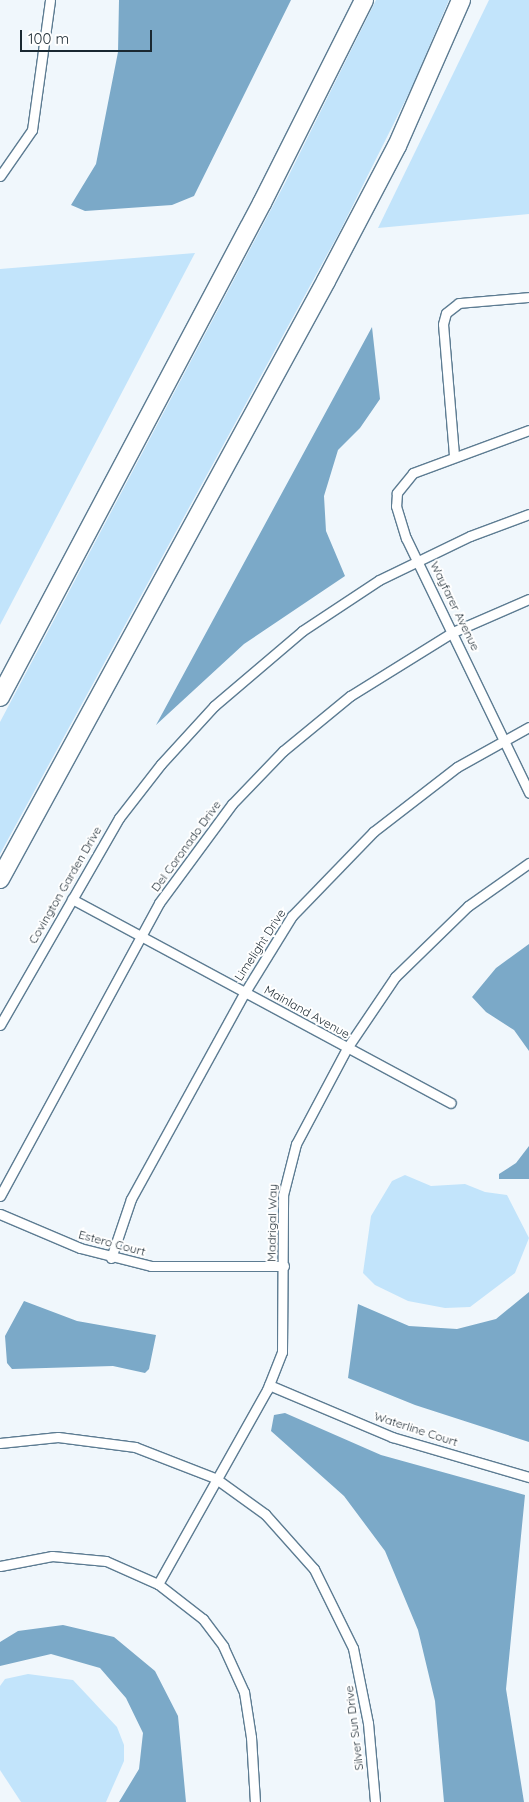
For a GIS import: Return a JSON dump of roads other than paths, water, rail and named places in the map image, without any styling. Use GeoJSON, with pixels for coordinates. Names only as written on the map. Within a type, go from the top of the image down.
{"type":"FeatureCollection","features":[{"type":"Feature","properties":{"kind":"highway"},"geometry":{"type":"LineString","coordinates":[[0,697],[262,203],[364,0]]}},
{"type":"Feature","properties":{"kind":"highway"},"geometry":{"type":"LineString","coordinates":[[0,879],[326,281],[396,146],[461,0]]}},
{"type":"Feature","properties":{"kind":"street"},"geometry":{"type":"LineString","coordinates":[[0,176],[32,130],[50,0]]}},
{"type":"Feature","properties":{"kind":"street"},"geometry":{"type":"LineString","coordinates":[[454,455],[443,324],[446,313],[459,303],[529,297]]}},
{"type":"Feature","properties":{"kind":"street","name":"Wayfarer Avenue"},"geometry":{"type":"LineString","coordinates":[[529,430],[454,455],[413,473],[397,493],[400,524],[529,793]]}},
{"type":"Feature","properties":{"kind":"street","name":"Covington Garden Drive"},"geometry":{"type":"LineString","coordinates":[[0,1026],[118,818],[161,764],[214,706],[316,621],[379,580],[418,560],[529,514]]}},
{"type":"Feature","properties":{"kind":"street","name":"Del Coronado Drive"},"geometry":{"type":"LineString","coordinates":[[0,1196],[142,934],[208,833],[283,751],[350,696],[453,632],[529,599]]}},
{"type":"Feature","properties":{"kind":"street","name":"Limelight Drive"},"geometry":{"type":"LineString","coordinates":[[110,1258],[131,1199],[245,992],[292,916],[373,832],[457,767],[529,727]]}},
{"type":"Feature","properties":{"kind":"street","name":"Madrigal Way"},"geometry":{"type":"LineString","coordinates":[[158,1584],[215,1478],[269,1385],[282,1352],[286,1176],[296,1144],[347,1048],[395,977],[439,931],[529,863]]}},
{"type":"Feature","properties":{"kind":"street","name":"Mainland Avenue"},"geometry":{"type":"LineString","coordinates":[[72,899],[142,934],[347,1048],[451,1103]]}},
{"type":"Feature","properties":{"kind":"street","name":"Estero Court"},"geometry":{"type":"LineString","coordinates":[[0,1214],[38,1234],[110,1258],[151,1266],[284,1266]]}},
{"type":"Feature","properties":{"kind":"street","name":"Waterline Court"},"geometry":{"type":"LineString","coordinates":[[269,1385],[392,1437],[529,1477]]}},
{"type":"Feature","properties":{"kind":"street","name":"Silver Sun Drive"},"geometry":{"type":"LineString","coordinates":[[0,1443],[58,1437],[96,1439],[169,1458],[215,1478],[258,1508],[289,1537],[330,1595],[353,1648],[363,1686],[375,1802]]}},
{"type":"Feature","properties":{"kind":"street"},"geometry":{"type":"LineString","coordinates":[[0,1565],[26,1559],[79,1556],[131,1569],[158,1584],[203,1619],[223,1646],[244,1692],[251,1737],[255,1802]]}}]}
